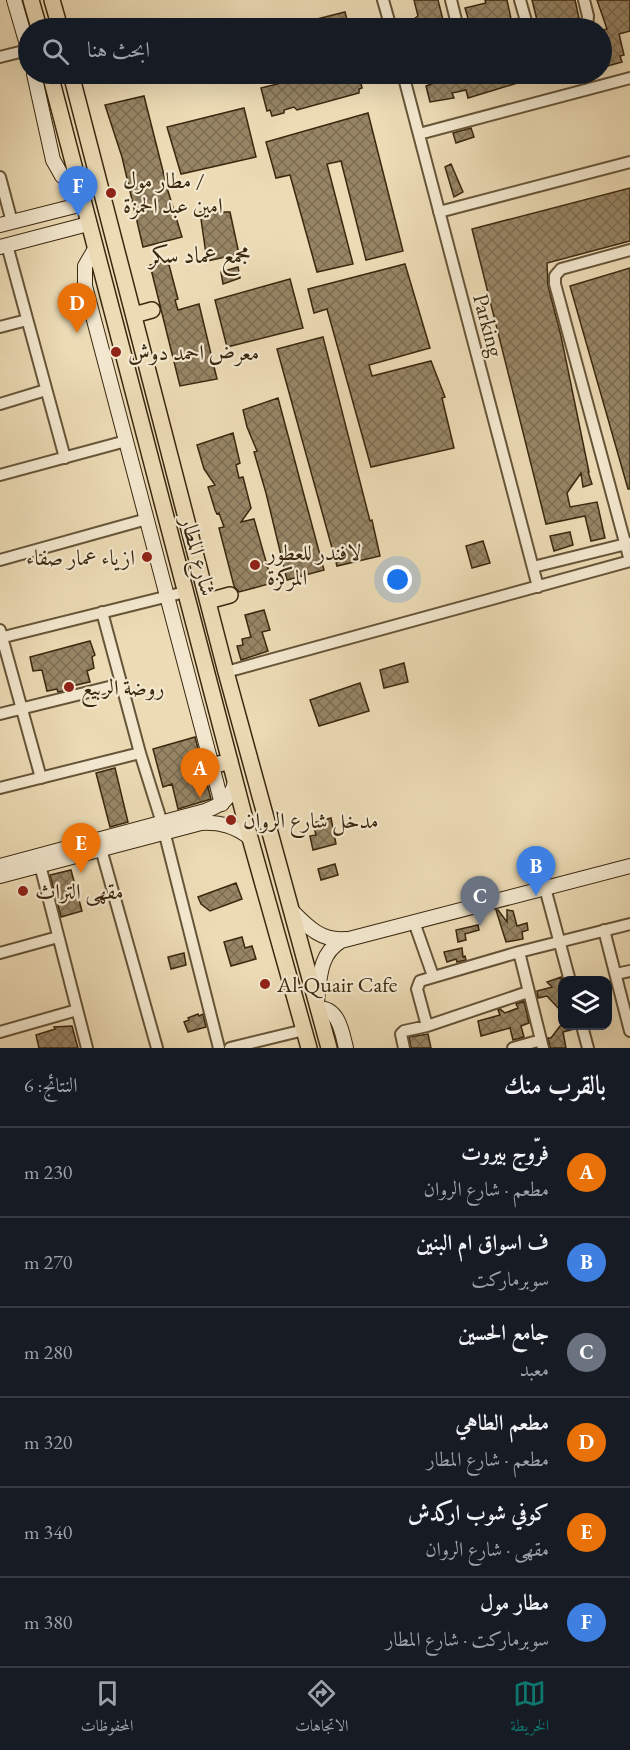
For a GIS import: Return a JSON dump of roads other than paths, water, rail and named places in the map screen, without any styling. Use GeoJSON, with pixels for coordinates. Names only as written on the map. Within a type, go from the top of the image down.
{"type":"FeatureCollection","features":[{"type":"Feature","properties":{"kind":"main road"},"geometry":{"type":"LineString","coordinates":[[31,0],[36,18]]}},
{"type":"Feature","properties":{"kind":"main road"},"geometry":{"type":"LineString","coordinates":[[52,0],[57,18]]}},
{"type":"Feature","properties":{"kind":"main road","name":"شارع المطار"},"geometry":{"type":"LineString","coordinates":[[52,84],[82,204],[235,782],[309,1048]]}},
{"type":"Feature","properties":{"kind":"main road","name":"شارع المطار"},"geometry":{"type":"LineString","coordinates":[[74,84],[226,672],[329,1048]]}},
{"type":"Feature","properties":{"kind":"main road"},"geometry":{"type":"LineString","coordinates":[[134,315],[152,310]]}},
{"type":"Feature","properties":{"kind":"main road"},"geometry":{"type":"LineString","coordinates":[[208,602],[230,595]]}},
{"type":"Feature","properties":{"kind":"main road"},"geometry":{"type":"LineString","coordinates":[[212,766],[230,761]]}},
{"type":"Feature","properties":{"kind":"street"},"geometry":{"type":"LineString","coordinates":[[14,0],[19,18]]}},
{"type":"Feature","properties":{"kind":"street"},"geometry":{"type":"LineString","coordinates":[[383,0],[388,18]]}},
{"type":"Feature","properties":{"kind":"street"},"geometry":{"type":"LineString","coordinates":[[451,0],[456,18]]}},
{"type":"Feature","properties":{"kind":"street"},"geometry":{"type":"LineString","coordinates":[[520,0],[525,18]]}},
{"type":"Feature","properties":{"kind":"street"},"geometry":{"type":"LineString","coordinates":[[584,0],[588,18]]}},
{"type":"Feature","properties":{"kind":"street"},"geometry":{"type":"LineString","coordinates":[[0,57],[18,52]]}},
{"type":"Feature","properties":{"kind":"street"},"geometry":{"type":"LineString","coordinates":[[612,83],[630,78]]}},
{"type":"Feature","properties":{"kind":"street"},"geometry":{"type":"LineString","coordinates":[[36,84],[53,160],[62,176],[78,186]]}},
{"type":"Feature","properties":{"kind":"street","name":"Parking"},"geometry":{"type":"LineString","coordinates":[[406,84],[538,587]]}},
{"type":"Feature","properties":{"kind":"street"},"geometry":{"type":"LineString","coordinates":[[419,134],[607,84]]}},
{"type":"Feature","properties":{"kind":"street"},"geometry":{"type":"LineString","coordinates":[[439,212],[630,162]]}},
{"type":"Feature","properties":{"kind":"street"},"geometry":{"type":"LineString","coordinates":[[0,177],[6,224],[82,204]]}},
{"type":"Feature","properties":{"kind":"street"},"geometry":{"type":"LineString","coordinates":[[49,213],[56,214],[60,220],[61,227],[54,234]]}},
{"type":"Feature","properties":{"kind":"street"},"geometry":{"type":"LineString","coordinates":[[65,458],[27,320],[3,246],[88,224]]}},
{"type":"Feature","properties":{"kind":"street"},"geometry":{"type":"LineString","coordinates":[[95,249],[87,260],[83,279],[222,804]]}},
{"type":"Feature","properties":{"kind":"street"},"geometry":{"type":"LineString","coordinates":[[226,672],[630,561],[555,284],[555,276],[561,269],[630,250]]}},
{"type":"Feature","properties":{"kind":"street"},"geometry":{"type":"LineString","coordinates":[[0,327],[27,320]]}},
{"type":"Feature","properties":{"kind":"street"},"geometry":{"type":"LineString","coordinates":[[0,404],[46,390]]}},
{"type":"Feature","properties":{"kind":"street"},"geometry":{"type":"LineString","coordinates":[[0,475],[126,441]]}},
{"type":"Feature","properties":{"kind":"street"},"geometry":{"type":"LineString","coordinates":[[0,560],[147,519]]}},
{"type":"Feature","properties":{"kind":"street"},"geometry":{"type":"LineString","coordinates":[[533,567],[627,544]]}},
{"type":"Feature","properties":{"kind":"street"},"geometry":{"type":"LineString","coordinates":[[41,778],[1,635],[185,592]]}},
{"type":"Feature","properties":{"kind":"street"},"geometry":{"type":"LineString","coordinates":[[102,612],[140,753],[164,828],[219,1048]]}},
{"type":"Feature","properties":{"kind":"street"},"geometry":{"type":"LineString","coordinates":[[0,714],[121,684]]}},
{"type":"Feature","properties":{"kind":"street"},"geometry":{"type":"LineString","coordinates":[[0,789],[140,753]]}},
{"type":"Feature","properties":{"kind":"street"},"geometry":{"type":"LineString","coordinates":[[0,876],[101,849],[164,828],[222,804],[233,792],[235,782]]}},
{"type":"Feature","properties":{"kind":"street"},"geometry":{"type":"LineString","coordinates":[[0,866],[164,828],[201,823],[230,826],[250,838]]}},
{"type":"Feature","properties":{"kind":"street"},"geometry":{"type":"LineString","coordinates":[[101,849],[157,1048]]}},
{"type":"Feature","properties":{"kind":"street"},"geometry":{"type":"LineString","coordinates":[[40,866],[87,1048]]}},
{"type":"Feature","properties":{"kind":"street"},"geometry":{"type":"LineString","coordinates":[[292,911],[318,934],[333,939],[347,939],[630,866]]}},
{"type":"Feature","properties":{"kind":"street"},"geometry":{"type":"LineString","coordinates":[[545,888],[569,976]]}},
{"type":"Feature","properties":{"kind":"street"},"geometry":{"type":"LineString","coordinates":[[414,922],[433,976]]}},
{"type":"Feature","properties":{"kind":"street"},"geometry":{"type":"LineString","coordinates":[[427,1026],[417,989],[420,981],[519,952],[630,924]]}},
{"type":"Feature","properties":{"kind":"street"},"geometry":{"type":"LineString","coordinates":[[604,930],[629,1026]]}},
{"type":"Feature","properties":{"kind":"street"},"geometry":{"type":"LineString","coordinates":[[0,953],[58,937]]}},
{"type":"Feature","properties":{"kind":"street"},"geometry":{"type":"LineString","coordinates":[[346,1048],[336,1018],[318,1004],[324,958],[331,948],[347,939]]}},
{"type":"Feature","properties":{"kind":"street"},"geometry":{"type":"LineString","coordinates":[[513,1048],[542,1044],[519,952]]}},
{"type":"Feature","properties":{"kind":"street"},"geometry":{"type":"LineString","coordinates":[[616,974],[630,971]]}},
{"type":"Feature","properties":{"kind":"street"},"geometry":{"type":"LineString","coordinates":[[404,1048],[401,1034],[404,1031],[427,1026],[528,992]]}},
{"type":"Feature","properties":{"kind":"street"},"geometry":{"type":"LineString","coordinates":[[0,1032],[77,1010]]}},
{"type":"Feature","properties":{"kind":"street"},"geometry":{"type":"LineString","coordinates":[[230,1048],[304,1030]]}},
{"type":"Feature","properties":{"kind":"street"},"geometry":{"type":"LineString","coordinates":[[583,1030],[588,1048]]}},
{"type":"Feature","properties":{"kind":"place","name":"مطار مول / امين عبد الحمزة"},"geometry":{"type":"Point","coordinates":[111,193]}},
{"type":"Feature","properties":{"kind":"place","name":"مطار مول"},"geometry":{"type":"Point","coordinates":[78,216]}},
{"type":"Feature","properties":{"kind":"place","name":"مطعم الطاهي"},"geometry":{"type":"Point","coordinates":[77,333]}},
{"type":"Feature","properties":{"kind":"place","name":"معرض احمد دوش"},"geometry":{"type":"Point","coordinates":[116,352]}},
{"type":"Feature","properties":{"kind":"place","name":"ازياء عمار صفاء"},"geometry":{"type":"Point","coordinates":[147,557]}},
{"type":"Feature","properties":{"kind":"place","name":"لافندر للعطور المركزة"},"geometry":{"type":"Point","coordinates":[255,565]}},
{"type":"Feature","properties":{"kind":"place","name":"روضة الربيع"},"geometry":{"type":"Point","coordinates":[69,687]}},
{"type":"Feature","properties":{"kind":"place","name":"فرّوج بيروت"},"geometry":{"type":"Point","coordinates":[200,798]}},
{"type":"Feature","properties":{"kind":"place","name":"مدخل شارع الروان"},"geometry":{"type":"Point","coordinates":[231,820]}},
{"type":"Feature","properties":{"kind":"place","name":"كوفي شوب اركدش"},"geometry":{"type":"Point","coordinates":[81,873]}},
{"type":"Feature","properties":{"kind":"place","name":"مقهى التراث"},"geometry":{"type":"Point","coordinates":[23,891]}},
{"type":"Feature","properties":{"kind":"place","name":"ف اسواق ام البنين"},"geometry":{"type":"Point","coordinates":[536,896]}},
{"type":"Feature","properties":{"kind":"place","name":"جامع الحسين"},"geometry":{"type":"Point","coordinates":[480,926]}},
{"type":"Feature","properties":{"kind":"place","name":"Al-Quair Cafe"},"geometry":{"type":"Point","coordinates":[265,984]}},
{"type":"Feature","properties":{"kind":"district","name":"مجمع عماد سكر"},"geometry":{"type":"Point","coordinates":[200,255]}}]}
